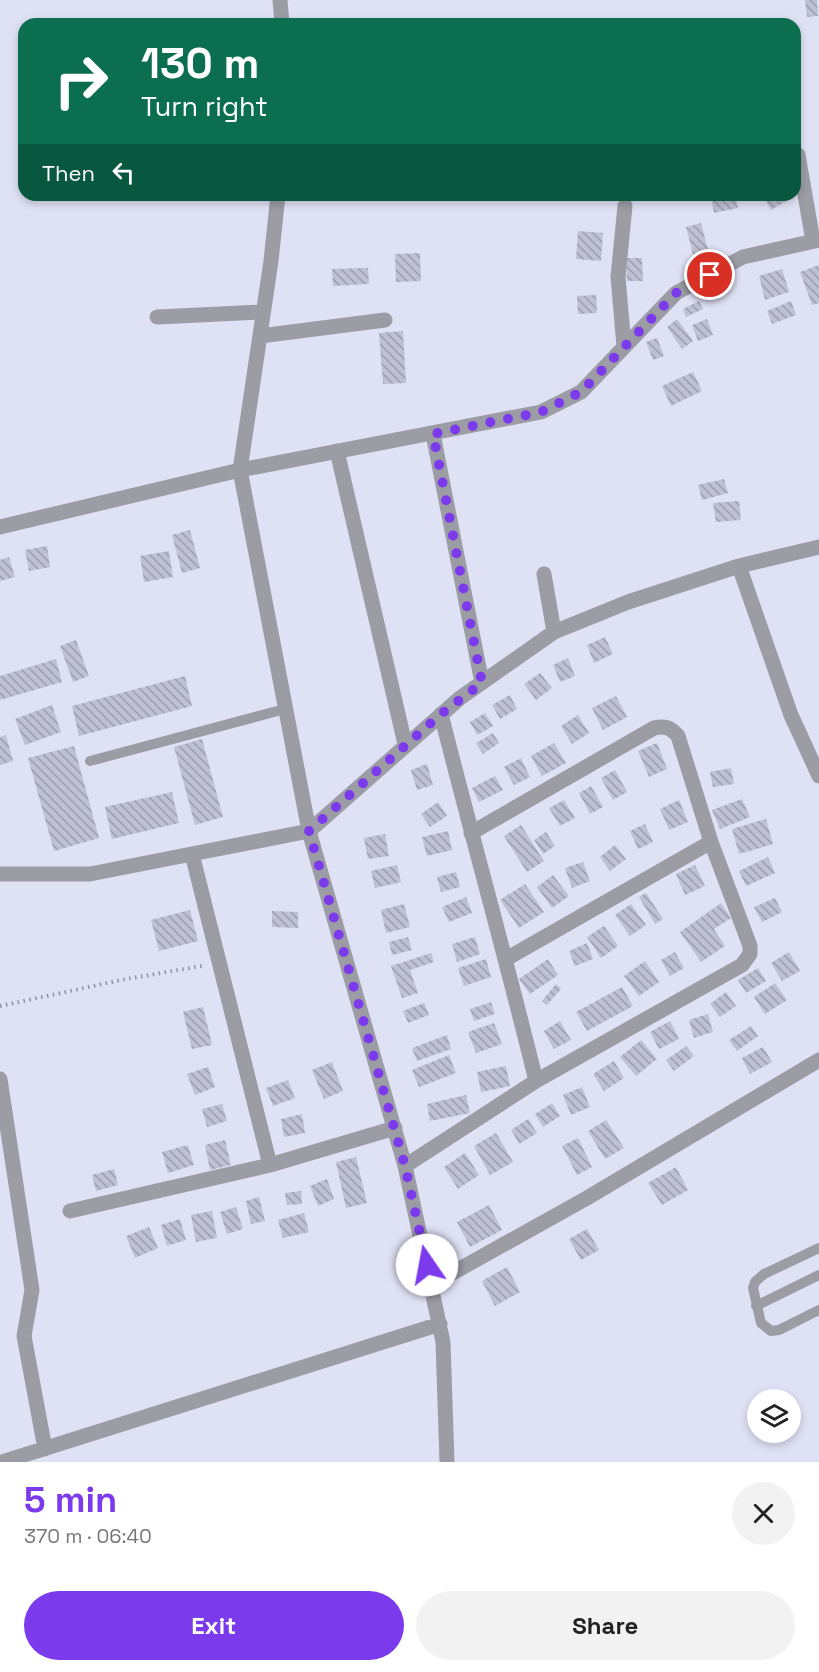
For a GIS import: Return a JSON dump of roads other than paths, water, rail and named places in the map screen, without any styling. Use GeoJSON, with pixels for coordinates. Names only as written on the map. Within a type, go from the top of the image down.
{"type":"FeatureCollection","features":[{"type":"Feature","properties":{"kind":"street"},"geometry":{"type":"LineString","coordinates":[[279,0],[281,18]]}},
{"type":"Feature","properties":{"kind":"street"},"geometry":{"type":"LineString","coordinates":[[0,527],[240,470],[541,412],[581,392],[676,293],[743,257],[816,240],[801,169]]}},
{"type":"Feature","properties":{"kind":"street"},"geometry":{"type":"LineString","coordinates":[[277,201],[240,470],[309,831],[395,1128],[440,1324],[443,1342],[447,1462]]}},
{"type":"Feature","properties":{"kind":"street"},"geometry":{"type":"LineString","coordinates":[[624,346],[618,277],[625,206]]}},
{"type":"Feature","properties":{"kind":"street"},"geometry":{"type":"LineString","coordinates":[[157,317],[263,312]]}},
{"type":"Feature","properties":{"kind":"street"},"geometry":{"type":"LineString","coordinates":[[260,336],[385,320]]}},
{"type":"Feature","properties":{"kind":"street"},"geometry":{"type":"LineString","coordinates":[[433,434],[482,683]]}},
{"type":"Feature","properties":{"kind":"street"},"geometry":{"type":"LineString","coordinates":[[337,451],[405,744]]}},
{"type":"Feature","properties":{"kind":"street"},"geometry":{"type":"LineString","coordinates":[[0,874],[90,874],[309,831],[441,714],[554,632],[628,602],[739,566],[819,547]]}},
{"type":"Feature","properties":{"kind":"street"},"geometry":{"type":"LineString","coordinates":[[739,566],[791,715],[819,776]]}},
{"type":"Feature","properties":{"kind":"street"},"geometry":{"type":"LineString","coordinates":[[544,573],[554,632]]}},
{"type":"Feature","properties":{"kind":"street"},"geometry":{"type":"LineString","coordinates":[[441,714],[536,1081]]}},
{"type":"Feature","properties":{"kind":"street"},"geometry":{"type":"LineString","coordinates":[[405,1166],[536,1081],[742,964],[750,954],[750,945],[711,842],[678,736],[663,726],[654,728],[471,833]]}},
{"type":"Feature","properties":{"kind":"street"},"geometry":{"type":"LineString","coordinates":[[506,959],[711,842]]}},
{"type":"Feature","properties":{"kind":"street"},"geometry":{"type":"LineString","coordinates":[[192,854],[270,1165]]}},
{"type":"Feature","properties":{"kind":"street"},"geometry":{"type":"LineString","coordinates":[[431,1285],[587,1198],[819,1060]]}},
{"type":"Feature","properties":{"kind":"street"},"geometry":{"type":"LineString","coordinates":[[0,1079],[32,1290],[24,1336],[45,1449]]}},
{"type":"Feature","properties":{"kind":"street"},"geometry":{"type":"LineString","coordinates":[[70,1211],[270,1165],[395,1128]]}},
{"type":"Feature","properties":{"kind":"street"},"geometry":{"type":"LineString","coordinates":[[2,1462],[440,1324]]}},
{"type":"Feature","properties":{"kind":"lane"},"geometry":{"type":"LineString","coordinates":[[90,761],[285,709]]}},
{"type":"Feature","properties":{"kind":"lane"},"geometry":{"type":"LineString","coordinates":[[819,1248],[759,1277],[753,1288],[761,1323],[771,1331],[779,1330],[819,1310]]}},
{"type":"Feature","properties":{"kind":"lane"},"geometry":{"type":"LineString","coordinates":[[756,1306],[819,1275]]}}]}
